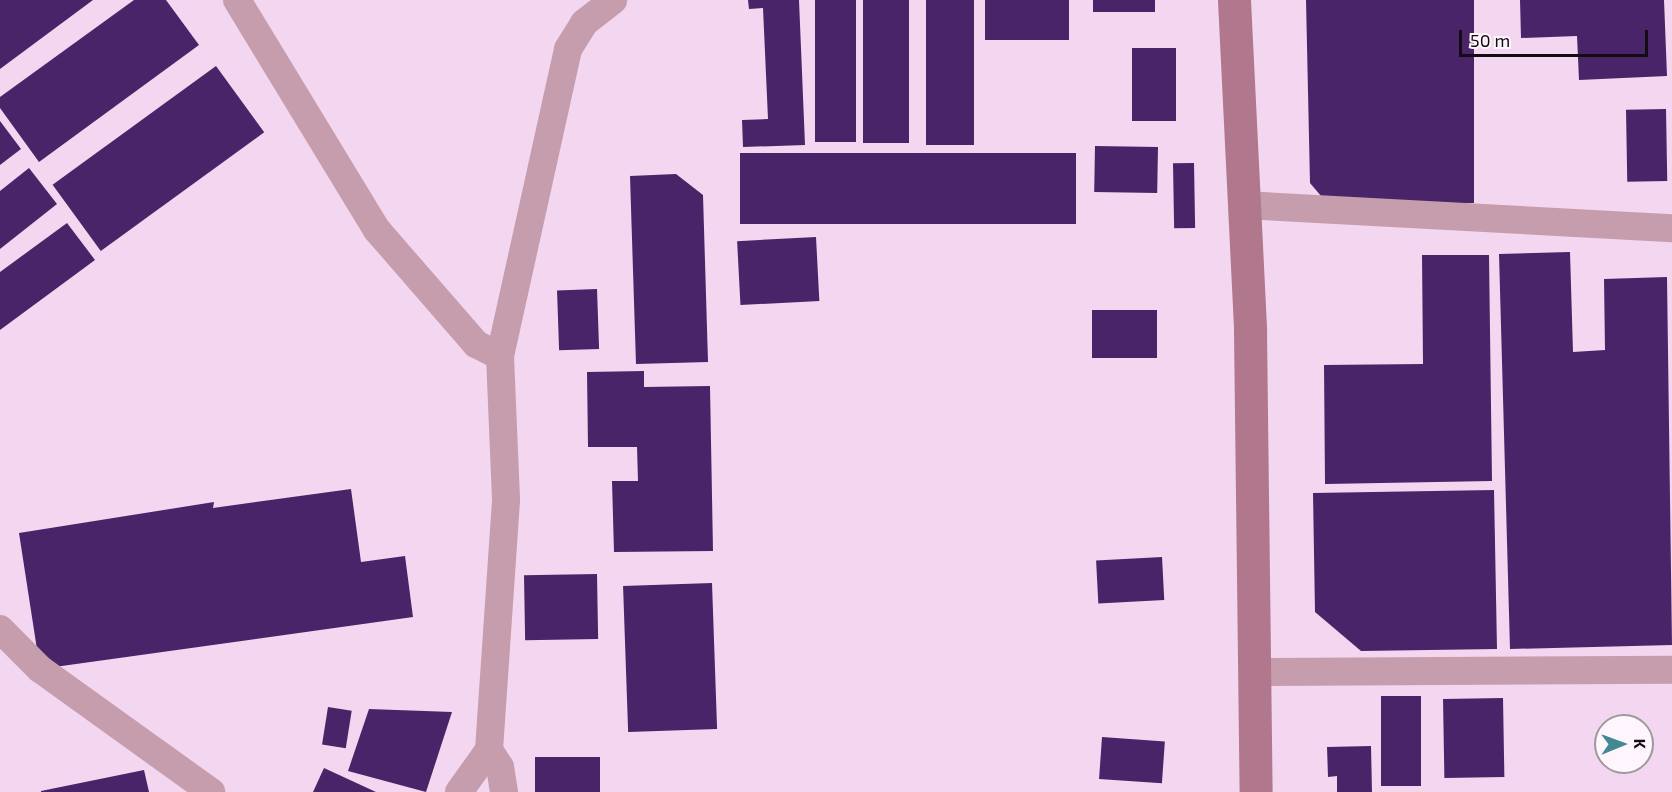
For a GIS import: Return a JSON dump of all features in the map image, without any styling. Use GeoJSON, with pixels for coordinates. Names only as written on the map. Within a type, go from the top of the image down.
{"type":"FeatureCollection","features":[{"type":"Feature","properties":{"kind":"street"},"geometry":{"type":"LineString","coordinates":[[237,0],[377,230],[476,344],[500,356]]}},
{"type":"Feature","properties":{"kind":"street"},"geometry":{"type":"LineString","coordinates":[[459,792],[489,750],[506,499],[500,356],[568,49],[584,23],[613,0]]}},
{"type":"Feature","properties":{"kind":"street"},"geometry":{"type":"LineString","coordinates":[[1234,0],[1244,205],[1256,792]]}},
{"type":"Feature","properties":{"kind":"street"},"geometry":{"type":"LineString","coordinates":[[1244,205],[1672,228]]}},
{"type":"Feature","properties":{"kind":"street"},"geometry":{"type":"LineString","coordinates":[[0,629],[40,669],[211,792]]}},
{"type":"Feature","properties":{"kind":"street"},"geometry":{"type":"LineString","coordinates":[[1254,672],[1672,670]]}},
{"type":"Feature","properties":{"kind":"street"},"geometry":{"type":"LineString","coordinates":[[489,750],[500,767],[504,792]]}},
{"type":"Feature","properties":{"kind":"shaded area"},"geometry":{"type":"Polygon","coordinates":[[[0,0],[1672,0],[1672,792],[0,792],[0,0]]]}},
{"type":"Feature","properties":{"kind":"building"},"geometry":{"type":"Polygon","coordinates":[[[0,0],[93,0],[0,69],[0,0]]]}},
{"type":"Feature","properties":{"kind":"building"},"geometry":{"type":"Polygon","coordinates":[[[134,0],[166,0],[199,45],[39,162],[0,108],[0,97],[134,0]]]}},
{"type":"Feature","properties":{"kind":"building"},"geometry":{"type":"Polygon","coordinates":[[[748,0],[799,0],[805,145],[743,147],[742,120],[768,119],[763,8],[749,9],[748,0]]]}},
{"type":"Feature","properties":{"kind":"building"},"geometry":{"type":"Polygon","coordinates":[[[815,0],[856,0],[856,142],[815,142],[815,0]]]}},
{"type":"Feature","properties":{"kind":"building"},"geometry":{"type":"Polygon","coordinates":[[[863,0],[909,0],[909,143],[863,143],[863,0]]]}},
{"type":"Feature","properties":{"kind":"building"},"geometry":{"type":"Polygon","coordinates":[[[926,0],[974,0],[974,145],[926,145],[926,0]]]}},
{"type":"Feature","properties":{"kind":"building"},"geometry":{"type":"Polygon","coordinates":[[[985,0],[1069,0],[1069,40],[985,40],[985,0]]]}},
{"type":"Feature","properties":{"kind":"building"},"geometry":{"type":"Polygon","coordinates":[[[1093,0],[1155,0],[1155,12],[1093,12],[1093,0]]]}},
{"type":"Feature","properties":{"kind":"building"},"geometry":{"type":"Polygon","coordinates":[[[1306,0],[1474,0],[1474,203],[1327,203],[1310,183],[1306,0]]]}},
{"type":"Feature","properties":{"kind":"building"},"geometry":{"type":"Polygon","coordinates":[[[1520,0],[1664,0],[1667,76],[1579,80],[1577,36],[1521,38],[1520,0]]]}},
{"type":"Feature","properties":{"kind":"building"},"geometry":{"type":"Polygon","coordinates":[[[1132,48],[1176,48],[1176,121],[1132,121],[1132,48]]]}},
{"type":"Feature","properties":{"kind":"building"},"geometry":{"type":"Polygon","coordinates":[[[216,66],[264,132],[101,251],[53,185],[216,66]]]}},
{"type":"Feature","properties":{"kind":"building"},"geometry":{"type":"Polygon","coordinates":[[[1666,109],[1667,181],[1627,182],[1626,110],[1666,109]]]}},
{"type":"Feature","properties":{"kind":"building"},"geometry":{"type":"Polygon","coordinates":[[[0,121],[21,149],[0,165],[0,121]]]}},
{"type":"Feature","properties":{"kind":"building"},"geometry":{"type":"Polygon","coordinates":[[[1095,146],[1158,147],[1157,193],[1094,192],[1095,146]]]}},
{"type":"Feature","properties":{"kind":"building"},"geometry":{"type":"Polygon","coordinates":[[[740,153],[1076,153],[1076,224],[740,224],[740,153]]]}},
{"type":"Feature","properties":{"kind":"building"},"geometry":{"type":"Polygon","coordinates":[[[1173,163],[1194,163],[1195,228],[1174,228],[1173,163]]]}},
{"type":"Feature","properties":{"kind":"building"},"geometry":{"type":"Polygon","coordinates":[[[29,168],[57,204],[0,249],[0,191],[29,168]]]}},
{"type":"Feature","properties":{"kind":"building"},"geometry":{"type":"Polygon","coordinates":[[[676,174],[703,195],[708,362],[636,364],[630,176],[676,174]]]}},
{"type":"Feature","properties":{"kind":"building"},"geometry":{"type":"Polygon","coordinates":[[[67,223],[95,260],[0,330],[0,272],[67,223]]]}},
{"type":"Feature","properties":{"kind":"building"},"geometry":{"type":"Polygon","coordinates":[[[816,237],[819,301],[740,305],[737,241],[816,237]]]}},
{"type":"Feature","properties":{"kind":"building"},"geometry":{"type":"Polygon","coordinates":[[[1570,252],[1573,352],[1605,350],[1604,279],[1667,277],[1672,645],[1510,649],[1499,254],[1570,252]]]}},
{"type":"Feature","properties":{"kind":"building"},"geometry":{"type":"Polygon","coordinates":[[[1422,255],[1489,255],[1492,481],[1325,484],[1324,365],[1423,364],[1422,255]]]}},
{"type":"Feature","properties":{"kind":"building"},"geometry":{"type":"Polygon","coordinates":[[[597,289],[599,349],[559,350],[557,290],[597,289]]]}},
{"type":"Feature","properties":{"kind":"building"},"geometry":{"type":"Polygon","coordinates":[[[1092,310],[1157,310],[1157,358],[1092,358],[1092,310]]]}},
{"type":"Feature","properties":{"kind":"building"},"geometry":{"type":"Polygon","coordinates":[[[644,371],[644,387],[710,386],[713,551],[614,552],[612,481],[638,481],[637,447],[588,447],[587,372],[644,371]]]}},
{"type":"Feature","properties":{"kind":"building"},"geometry":{"type":"Polygon","coordinates":[[[351,489],[361,562],[405,556],[413,617],[40,669],[19,533],[214,502],[213,508],[351,489]]]}},
{"type":"Feature","properties":{"kind":"building"},"geometry":{"type":"Polygon","coordinates":[[[1494,490],[1497,649],[1361,651],[1315,612],[1313,493],[1494,490]]]}},
{"type":"Feature","properties":{"kind":"building"},"geometry":{"type":"Polygon","coordinates":[[[1162,557],[1164,600],[1098,603],[1096,560],[1162,557]]]}},
{"type":"Feature","properties":{"kind":"building"},"geometry":{"type":"Polygon","coordinates":[[[597,574],[598,639],[525,640],[524,575],[597,574]]]}},
{"type":"Feature","properties":{"kind":"building"},"geometry":{"type":"Polygon","coordinates":[[[712,583],[717,729],[628,732],[623,586],[712,583]]]}},
{"type":"Feature","properties":{"kind":"building"},"geometry":{"type":"Polygon","coordinates":[[[1381,696],[1421,696],[1421,786],[1381,786],[1381,696]]]}},
{"type":"Feature","properties":{"kind":"building"},"geometry":{"type":"Polygon","coordinates":[[[1503,698],[1504,777],[1444,778],[1443,699],[1503,698]]]}},
{"type":"Feature","properties":{"kind":"building"},"geometry":{"type":"Polygon","coordinates":[[[328,707],[352,711],[346,748],[322,745],[328,707]]]}},
{"type":"Feature","properties":{"kind":"building"},"geometry":{"type":"Polygon","coordinates":[[[369,709],[452,712],[426,792],[348,771],[369,709]]]}},
{"type":"Feature","properties":{"kind":"building"},"geometry":{"type":"Polygon","coordinates":[[[1102,737],[1165,741],[1162,783],[1099,779],[1102,737]]]}},
{"type":"Feature","properties":{"kind":"building"},"geometry":{"type":"Polygon","coordinates":[[[1371,746],[1372,792],[1337,792],[1337,776],[1328,777],[1327,747],[1371,746]]]}},
{"type":"Feature","properties":{"kind":"building"},"geometry":{"type":"Polygon","coordinates":[[[535,757],[600,757],[600,792],[535,792],[535,757]]]}},
{"type":"Feature","properties":{"kind":"building"},"geometry":{"type":"Polygon","coordinates":[[[324,768],[376,792],[313,792],[324,768]]]}},
{"type":"Feature","properties":{"kind":"building"},"geometry":{"type":"Polygon","coordinates":[[[144,770],[149,792],[41,792],[41,791],[144,770]]]}}]}
